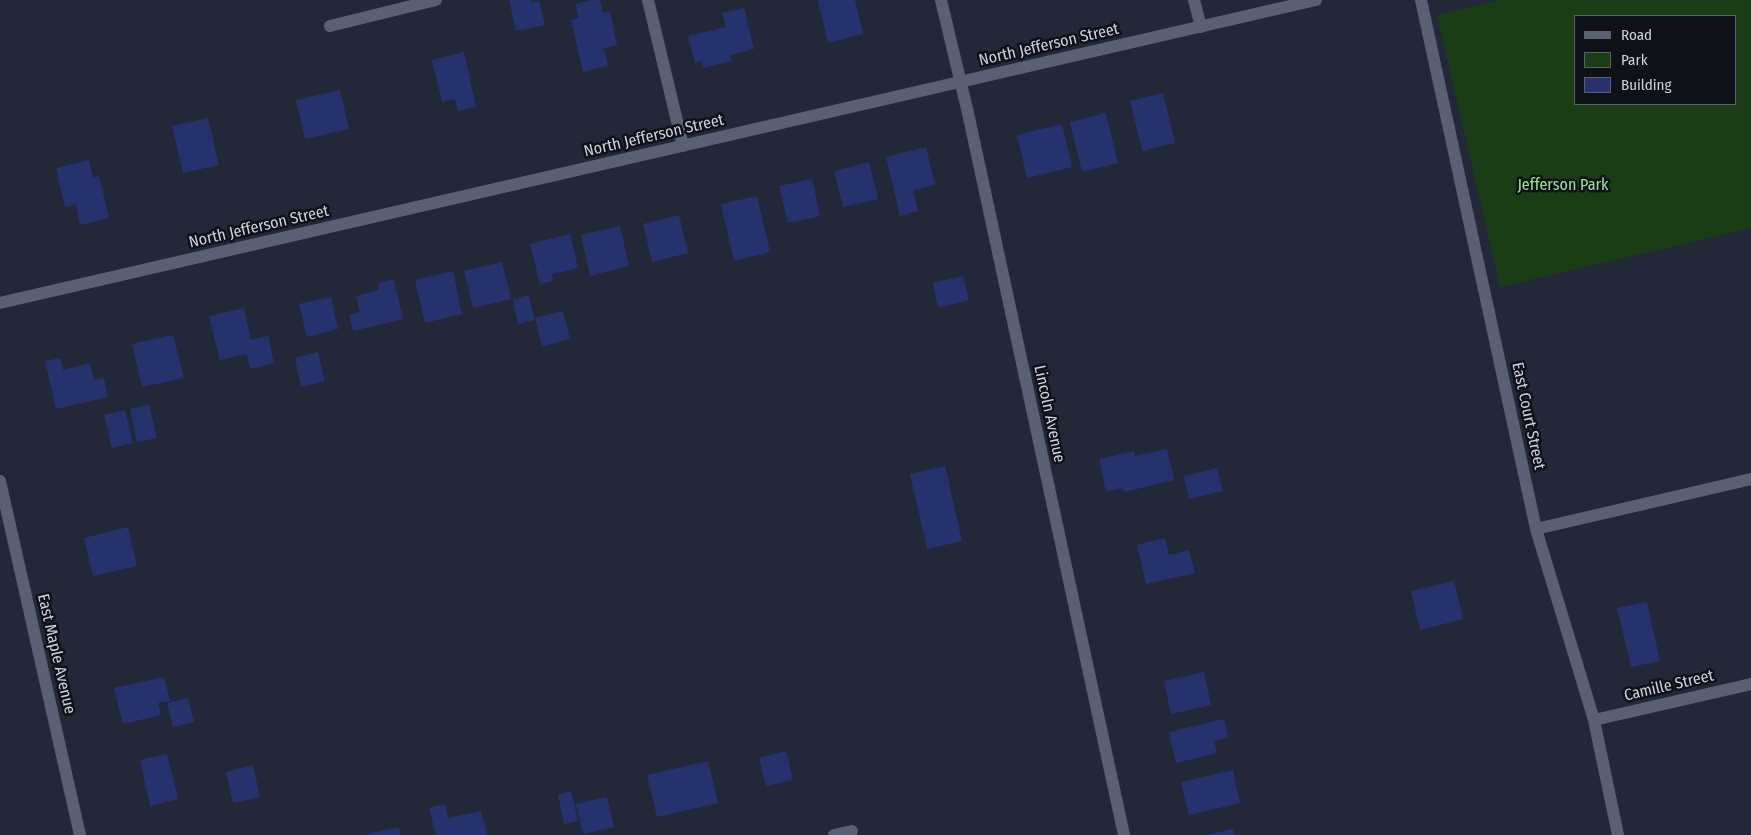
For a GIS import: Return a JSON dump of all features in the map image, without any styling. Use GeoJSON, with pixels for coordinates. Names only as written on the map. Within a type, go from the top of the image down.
{"type":"FeatureCollection","features":[{"type":"Feature","properties":{"kind":"street"},"geometry":{"type":"LineString","coordinates":[[330,26],[436,0]]}},
{"type":"Feature","properties":{"kind":"street"},"geometry":{"type":"LineString","coordinates":[[648,0],[683,146]]}},
{"type":"Feature","properties":{"kind":"street","name":"Lincoln Avenue"},"geometry":{"type":"LineString","coordinates":[[941,0],[1124,835]]}},
{"type":"Feature","properties":{"kind":"street"},"geometry":{"type":"LineString","coordinates":[[1194,0],[1201,26]]}},
{"type":"Feature","properties":{"kind":"street","name":"North Jefferson Street"},"geometry":{"type":"LineString","coordinates":[[0,303],[1316,0]]}},
{"type":"Feature","properties":{"kind":"street","name":"East Court Street"},"geometry":{"type":"LineString","coordinates":[[1421,0],[1536,529],[1594,720],[1618,835]]}},
{"type":"Feature","properties":{"kind":"street"},"geometry":{"type":"LineString","coordinates":[[1536,529],[1751,479]]}},
{"type":"Feature","properties":{"kind":"street","name":"East Maple Avenue"},"geometry":{"type":"LineString","coordinates":[[0,481],[80,835]]}},
{"type":"Feature","properties":{"kind":"street","name":"Camille Street"},"geometry":{"type":"LineString","coordinates":[[1594,720],[1751,684]]}},
{"type":"Feature","properties":{"kind":"street"},"geometry":{"type":"LineString","coordinates":[[834,835],[852,833]]}},
{"type":"Feature","properties":{"kind":"green space","name":"Jefferson Park"},"geometry":{"type":"Polygon","coordinates":[[[1500,0],[1751,0],[1751,228],[1500,287],[1437,15],[1500,0]]]}},
{"type":"Feature","properties":{"kind":"building"},"geometry":{"type":"Polygon","coordinates":[[[509,0],[531,0],[532,3],[539,1],[545,25],[516,31],[509,0]]]}},
{"type":"Feature","properties":{"kind":"building"},"geometry":{"type":"Polygon","coordinates":[[[600,0],[603,13],[610,11],[617,45],[604,48],[608,66],[583,72],[571,20],[579,18],[575,4],[600,0]]]}},
{"type":"Feature","properties":{"kind":"building"},"geometry":{"type":"Polygon","coordinates":[[[818,0],[855,0],[863,34],[828,43],[818,0]]]}},
{"type":"Feature","properties":{"kind":"building"},"geometry":{"type":"Polygon","coordinates":[[[744,8],[754,49],[730,55],[732,61],[703,68],[702,61],[695,63],[688,36],[726,27],[722,13],[744,8]]]}},
{"type":"Feature","properties":{"kind":"building"},"geometry":{"type":"Polygon","coordinates":[[[464,52],[476,107],[458,111],[455,99],[442,102],[432,60],[464,52]]]}},
{"type":"Feature","properties":{"kind":"building"},"geometry":{"type":"Polygon","coordinates":[[[340,90],[349,129],[305,139],[296,100],[340,90]]]}},
{"type":"Feature","properties":{"kind":"building"},"geometry":{"type":"Polygon","coordinates":[[[1163,93],[1175,143],[1142,151],[1130,101],[1163,93]]]}},
{"type":"Feature","properties":{"kind":"building"},"geometry":{"type":"Polygon","coordinates":[[[1106,113],[1118,163],[1082,172],[1070,122],[1106,113]]]}},
{"type":"Feature","properties":{"kind":"building"},"geometry":{"type":"Polygon","coordinates":[[[208,118],[219,165],[183,173],[172,126],[208,118]]]}},
{"type":"Feature","properties":{"kind":"building"},"geometry":{"type":"Polygon","coordinates":[[[1062,124],[1072,167],[1027,178],[1017,135],[1062,124]]]}},
{"type":"Feature","properties":{"kind":"building"},"geometry":{"type":"Polygon","coordinates":[[[926,147],[935,185],[913,190],[918,211],[900,216],[886,157],[926,147]]]}},
{"type":"Feature","properties":{"kind":"building"},"geometry":{"type":"Polygon","coordinates":[[[89,160],[93,178],[99,176],[109,218],[80,225],[76,204],[65,207],[56,168],[89,160]]]}},
{"type":"Feature","properties":{"kind":"building"},"geometry":{"type":"Polygon","coordinates":[[[869,162],[878,199],[843,207],[834,171],[869,162]]]}},
{"type":"Feature","properties":{"kind":"building"},"geometry":{"type":"Polygon","coordinates":[[[812,179],[820,216],[788,223],[779,186],[812,179]]]}},
{"type":"Feature","properties":{"kind":"building"},"geometry":{"type":"Polygon","coordinates":[[[757,196],[770,252],[734,261],[721,204],[757,196]]]}},
{"type":"Feature","properties":{"kind":"building"},"geometry":{"type":"Polygon","coordinates":[[[679,215],[688,253],[652,262],[643,224],[679,215]]]}},
{"type":"Feature","properties":{"kind":"building"},"geometry":{"type":"Polygon","coordinates":[[[620,226],[629,266],[590,276],[581,235],[620,226]]]}},
{"type":"Feature","properties":{"kind":"building"},"geometry":{"type":"Polygon","coordinates":[[[570,234],[578,268],[552,274],[553,281],[540,284],[530,244],[570,234]]]}},
{"type":"Feature","properties":{"kind":"building"},"geometry":{"type":"Polygon","coordinates":[[[502,262],[511,299],[473,308],[464,271],[502,262]]]}},
{"type":"Feature","properties":{"kind":"building"},"geometry":{"type":"Polygon","coordinates":[[[453,271],[462,314],[425,323],[415,280],[453,271]]]}},
{"type":"Feature","properties":{"kind":"building"},"geometry":{"type":"Polygon","coordinates":[[[963,276],[969,300],[938,308],[933,283],[963,276]]]}},
{"type":"Feature","properties":{"kind":"building"},"geometry":{"type":"Polygon","coordinates":[[[394,279],[403,319],[353,331],[349,315],[360,312],[356,296],[379,290],[378,283],[394,279]]]}},
{"type":"Feature","properties":{"kind":"building"},"geometry":{"type":"Polygon","coordinates":[[[529,295],[534,320],[518,324],[513,299],[529,295]]]}},
{"type":"Feature","properties":{"kind":"building"},"geometry":{"type":"Polygon","coordinates":[[[331,297],[338,329],[307,337],[299,304],[331,297]]]}},
{"type":"Feature","properties":{"kind":"building"},"geometry":{"type":"Polygon","coordinates":[[[244,308],[251,340],[268,336],[274,363],[250,369],[247,354],[220,360],[209,316],[244,308]]]}},
{"type":"Feature","properties":{"kind":"building"},"geometry":{"type":"Polygon","coordinates":[[[563,311],[570,339],[542,346],[535,318],[563,311]]]}},
{"type":"Feature","properties":{"kind":"building"},"geometry":{"type":"Polygon","coordinates":[[[173,335],[184,378],[142,387],[132,344],[173,335]]]}},
{"type":"Feature","properties":{"kind":"building"},"geometry":{"type":"Polygon","coordinates":[[[318,352],[325,381],[301,387],[295,358],[318,352]]]}},
{"type":"Feature","properties":{"kind":"building"},"geometry":{"type":"Polygon","coordinates":[[[60,358],[63,370],[90,363],[94,380],[104,378],[108,397],[56,409],[45,361],[60,358]]]}},
{"type":"Feature","properties":{"kind":"building"},"geometry":{"type":"Polygon","coordinates":[[[149,404],[157,438],[137,442],[130,409],[149,404]]]}},
{"type":"Feature","properties":{"kind":"building"},"geometry":{"type":"Polygon","coordinates":[[[125,410],[133,443],[112,448],[104,415],[125,410]]]}},
{"type":"Feature","properties":{"kind":"building"},"geometry":{"type":"Polygon","coordinates":[[[1167,449],[1174,480],[1124,492],[1123,488],[1106,492],[1099,459],[1134,451],[1135,456],[1167,449]]]}},
{"type":"Feature","properties":{"kind":"building"},"geometry":{"type":"Polygon","coordinates":[[[945,466],[962,541],[927,549],[910,474],[945,466]]]}},
{"type":"Feature","properties":{"kind":"building"},"geometry":{"type":"Polygon","coordinates":[[[1217,468],[1223,491],[1189,499],[1184,476],[1217,468]]]}},
{"type":"Feature","properties":{"kind":"building"},"geometry":{"type":"Polygon","coordinates":[[[128,527],[137,566],[93,576],[84,538],[128,527]]]}},
{"type":"Feature","properties":{"kind":"building"},"geometry":{"type":"Polygon","coordinates":[[[1165,538],[1169,555],[1189,550],[1195,573],[1146,584],[1137,545],[1165,538]]]}},
{"type":"Feature","properties":{"kind":"building"},"geometry":{"type":"Polygon","coordinates":[[[1454,581],[1463,619],[1420,630],[1411,591],[1454,581]]]}},
{"type":"Feature","properties":{"kind":"building"},"geometry":{"type":"Polygon","coordinates":[[[1647,602],[1660,661],[1631,667],[1617,608],[1647,602]]]}},
{"type":"Feature","properties":{"kind":"building"},"geometry":{"type":"Polygon","coordinates":[[[1204,672],[1211,705],[1171,714],[1164,681],[1204,672]]]}},
{"type":"Feature","properties":{"kind":"building"},"geometry":{"type":"Polygon","coordinates":[[[164,677],[170,701],[158,703],[161,715],[123,724],[114,688],[164,677]]]}},
{"type":"Feature","properties":{"kind":"building"},"geometry":{"type":"Polygon","coordinates":[[[188,698],[194,722],[173,727],[167,703],[188,698]]]}},
{"type":"Feature","properties":{"kind":"building"},"geometry":{"type":"Polygon","coordinates":[[[1224,719],[1228,737],[1214,741],[1217,753],[1176,763],[1169,732],[1224,719]]]}},
{"type":"Feature","properties":{"kind":"building"},"geometry":{"type":"Polygon","coordinates":[[[786,751],[793,780],[766,786],[759,758],[786,751]]]}},
{"type":"Feature","properties":{"kind":"building"},"geometry":{"type":"Polygon","coordinates":[[[167,754],[178,799],[150,806],[140,760],[167,754]]]}},
{"type":"Feature","properties":{"kind":"building"},"geometry":{"type":"Polygon","coordinates":[[[708,761],[718,803],[657,817],[647,775],[708,761]]]}},
{"type":"Feature","properties":{"kind":"building"},"geometry":{"type":"Polygon","coordinates":[[[253,765],[260,797],[233,803],[226,772],[253,765]]]}},
{"type":"Feature","properties":{"kind":"building"},"geometry":{"type":"Polygon","coordinates":[[[1233,770],[1240,803],[1189,815],[1181,782],[1233,770]]]}},
{"type":"Feature","properties":{"kind":"building"},"geometry":{"type":"Polygon","coordinates":[[[571,791],[578,821],[564,824],[558,795],[571,791]]]}},
{"type":"Feature","properties":{"kind":"building"},"geometry":{"type":"Polygon","coordinates":[[[607,797],[614,827],[583,834],[576,804],[607,797]]]}},
{"type":"Feature","properties":{"kind":"building"},"geometry":{"type":"Polygon","coordinates":[[[445,804],[448,818],[481,811],[487,835],[436,835],[429,808],[445,804]]]}},
{"type":"Feature","properties":{"kind":"building"},"geometry":{"type":"Polygon","coordinates":[[[399,827],[400,835],[366,835],[366,834],[399,827]]]}},
{"type":"Feature","properties":{"kind":"building"},"geometry":{"type":"Polygon","coordinates":[[[1233,829],[1234,835],[1210,835],[1210,834],[1233,829]]]}}]}
